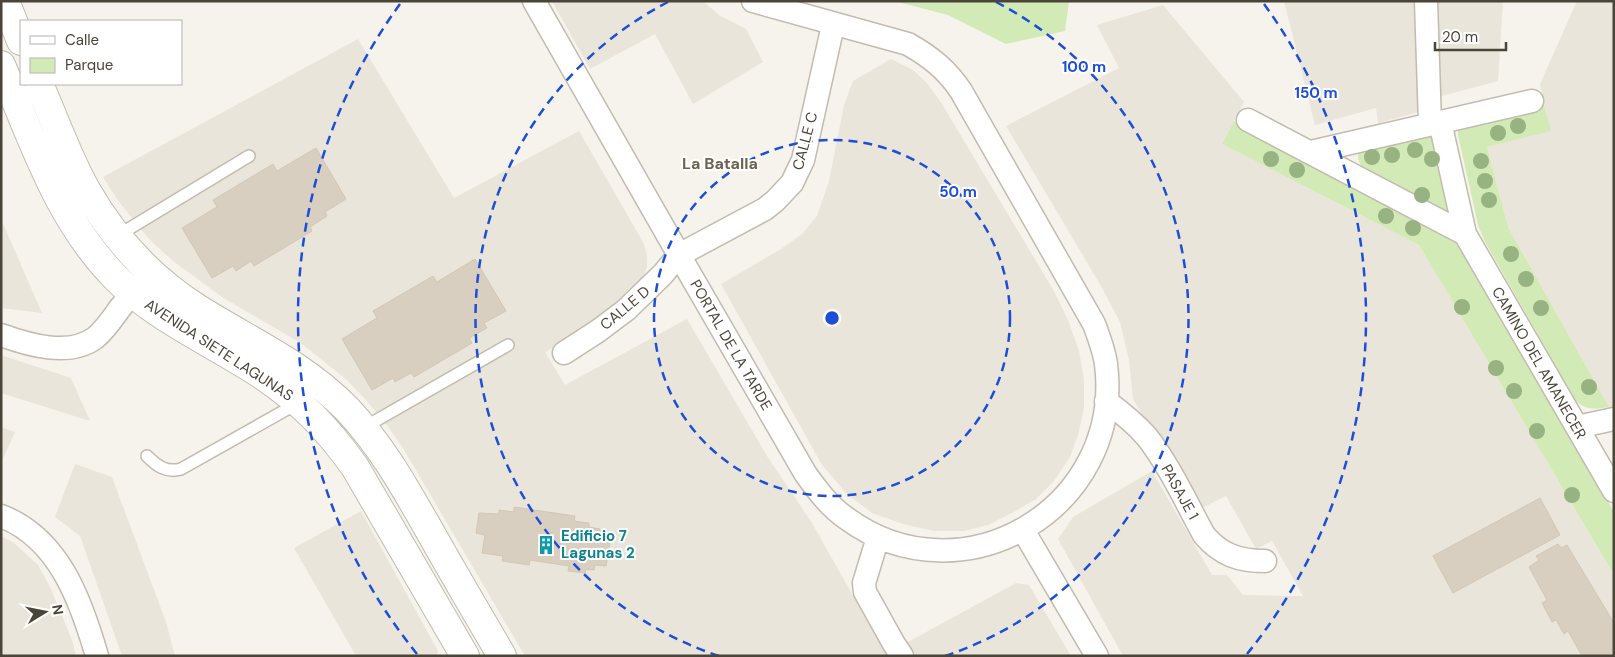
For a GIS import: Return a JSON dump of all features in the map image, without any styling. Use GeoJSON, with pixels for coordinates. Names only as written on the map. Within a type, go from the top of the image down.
{"type":"FeatureCollection","features":[{"type":"Feature","properties":{"kind":"street"},"geometry":{"type":"LineString","coordinates":[[5,1],[20,38]]}},
{"type":"Feature","properties":{"kind":"street","name":"PORTAL DE LA TARDE"},"geometry":{"type":"LineString","coordinates":[[534,1],[805,473],[817,490],[844,517],[878,537],[914,548],[951,550],[988,544],[1023,530],[1057,504],[1083,471],[1094,449],[1102,425],[1107,381],[1106,362],[1094,324],[952,77],[932,59],[908,44],[833,25],[753,1]]}},
{"type":"Feature","properties":{"kind":"street","name":"CAMINO DEL AMANECER"},"geometry":{"type":"LineString","coordinates":[[1426,1],[1435,123],[1465,234],[1614,491]]}},
{"type":"Feature","properties":{"kind":"street","name":"CALLE C"},"geometry":{"type":"LineString","coordinates":[[679,255],[765,209],[784,193],[792,183],[799,172],[804,154],[833,25]]}},
{"type":"Feature","properties":{"kind":"street","name":"AVENIDA SIETE LAGUNAS"},"geometry":{"type":"LineString","coordinates":[[1,65],[53,188],[66,213],[99,259],[118,280],[142,283],[173,292],[197,308],[285,358],[308,375],[346,409],[380,448],[501,656]]}},
{"type":"Feature","properties":{"kind":"street","name":"AVENIDA SIETE LAGUNAS"},"geometry":{"type":"LineString","coordinates":[[39,85],[84,187],[117,236],[142,283],[162,315],[260,374],[300,402],[341,446],[381,509],[465,656]]}},
{"type":"Feature","properties":{"kind":"street"},"geometry":{"type":"LineString","coordinates":[[1311,152],[1532,101]]}},
{"type":"Feature","properties":{"kind":"street"},"geometry":{"type":"LineString","coordinates":[[1248,120],[1465,234]]}},
{"type":"Feature","properties":{"kind":"street","name":"CALLE D"},"geometry":{"type":"LineString","coordinates":[[564,353],[626,310],[663,274],[679,255]]}},
{"type":"Feature","properties":{"kind":"street"},"geometry":{"type":"LineString","coordinates":[[1,336],[33,344],[61,348],[73,347],[95,338],[103,331],[142,283]]}},
{"type":"Feature","properties":{"kind":"street","name":"PASAJE 1"},"geometry":{"type":"LineString","coordinates":[[1106,401],[1134,423],[1158,452],[1204,535],[1210,542],[1231,557],[1265,561]]}},
{"type":"Feature","properties":{"kind":"street"},"geometry":{"type":"LineString","coordinates":[[1576,427],[1614,419]]}},
{"type":"Feature","properties":{"kind":"street"},"geometry":{"type":"LineString","coordinates":[[381,509],[407,492]]}},
{"type":"Feature","properties":{"kind":"street"},"geometry":{"type":"LineString","coordinates":[[1,516],[14,521],[28,530],[41,541],[62,567],[75,595],[98,656]]}},
{"type":"Feature","properties":{"kind":"street"},"geometry":{"type":"LineString","coordinates":[[1023,530],[1097,656]]}},
{"type":"Feature","properties":{"kind":"street"},"geometry":{"type":"LineString","coordinates":[[878,537],[864,583],[865,592],[902,656]]}},
{"type":"Feature","properties":{"kind":"lane"},"geometry":{"type":"LineString","coordinates":[[117,236],[249,156]]}},
{"type":"Feature","properties":{"kind":"lane"},"geometry":{"type":"LineString","coordinates":[[364,428],[508,345]]}},
{"type":"Feature","properties":{"kind":"lane"},"geometry":{"type":"LineString","coordinates":[[147,456],[152,462],[164,469],[170,471],[181,469],[300,402]]}},
{"type":"Feature","properties":{"kind":"shaded area"},"geometry":{"type":"Polygon","coordinates":[[[552,1],[703,1],[719,15],[746,29],[763,62],[693,104],[655,34],[590,69],[552,1]]]}},
{"type":"Feature","properties":{"kind":"shaded area"},"geometry":{"type":"Polygon","coordinates":[[[1284,1],[1503,1],[1498,81],[1438,97],[1438,107],[1378,123],[1376,108],[1315,125],[1284,1]]]}},
{"type":"Feature","properties":{"kind":"shaded area"},"geometry":{"type":"Polygon","coordinates":[[[1577,1],[1614,1],[1614,406],[1609,407],[1508,227],[1487,147],[1550,131],[1540,84],[1577,1]]]}},
{"type":"Feature","properties":{"kind":"shaded area"},"geometry":{"type":"Polygon","coordinates":[[[1163,5],[1244,102],[1222,144],[1419,245],[1614,575],[1614,656],[1123,656],[1058,539],[1073,517],[1152,471],[1212,575],[1227,575],[1243,595],[1303,596],[1272,541],[1256,549],[1226,496],[1200,509],[1133,399],[1129,360],[1120,322],[1101,286],[1006,126],[1119,68],[1097,25],[1163,5]]]}},
{"type":"Feature","properties":{"kind":"shaded area"},"geometry":{"type":"Polygon","coordinates":[[[358,39],[454,198],[579,131],[643,242],[647,254],[647,267],[643,279],[635,289],[589,328],[545,352],[565,385],[687,319],[767,456],[812,523],[887,656],[525,656],[403,448],[367,401],[347,380],[302,344],[222,297],[173,261],[152,242],[134,221],[103,177],[358,39]]]}},
{"type":"Feature","properties":{"kind":"shaded area"},"geometry":{"type":"Polygon","coordinates":[[[891,59],[913,70],[927,83],[942,104],[1054,291],[1068,320],[1079,351],[1084,379],[1084,409],[1078,435],[1070,457],[1054,481],[1036,499],[1012,513],[988,525],[964,531],[934,531],[903,524],[872,513],[847,494],[822,465],[721,284],[781,249],[802,234],[817,216],[829,181],[844,105],[853,81],[891,59]]]}},
{"type":"Feature","properties":{"kind":"shaded area"},"geometry":{"type":"Polygon","coordinates":[[[1,219],[42,313],[1,308],[1,219]]]}},
{"type":"Feature","properties":{"kind":"shaded area"},"geometry":{"type":"Polygon","coordinates":[[[1,355],[71,378],[90,421],[1,393],[1,355]]]}},
{"type":"Feature","properties":{"kind":"shaded area"},"geometry":{"type":"Polygon","coordinates":[[[1,427],[15,432],[1,463],[1,427]]]}},
{"type":"Feature","properties":{"kind":"shaded area"},"geometry":{"type":"Polygon","coordinates":[[[75,464],[112,477],[166,622],[175,656],[122,656],[80,536],[55,517],[75,464]]]}},
{"type":"Feature","properties":{"kind":"shaded area"},"geometry":{"type":"Polygon","coordinates":[[[361,511],[438,651],[437,656],[356,656],[294,548],[361,511]]]}},
{"type":"Feature","properties":{"kind":"shaded area"},"geometry":{"type":"Polygon","coordinates":[[[1,536],[14,543],[38,565],[50,587],[72,640],[76,656],[1,656],[1,536]]]}},
{"type":"Feature","properties":{"kind":"shaded area"},"geometry":{"type":"Polygon","coordinates":[[[1016,583],[1029,585],[1071,656],[915,656],[908,642],[1016,583]]]}},
{"type":"Feature","properties":{"kind":"green space"},"geometry":{"type":"Polygon","coordinates":[[[894,1],[1069,1],[1065,31],[1006,44],[948,15],[894,1]]]}},
{"type":"Feature","properties":{"kind":"green space"},"geometry":{"type":"Polygon","coordinates":[[[1544,105],[1551,131],[1487,147],[1508,227],[1609,407],[1591,408],[1583,406],[1575,400],[1484,240],[1478,225],[1458,135],[1458,127],[1462,124],[1544,105]]]}},
{"type":"Feature","properties":{"kind":"green space"},"geometry":{"type":"Polygon","coordinates":[[[1234,121],[1454,234],[1614,512],[1614,575],[1419,245],[1222,144],[1234,121]]]}},
{"type":"Feature","properties":{"kind":"green space"},"geometry":{"type":"Polygon","coordinates":[[[1424,132],[1434,136],[1454,216],[1363,168],[1359,162],[1359,150],[1424,132]]]}},
{"type":"Feature","properties":{"kind":"building"},"geometry":{"type":"Polygon","coordinates":[[[316,148],[346,199],[325,212],[327,216],[310,227],[312,231],[254,266],[251,261],[236,271],[233,266],[212,278],[182,228],[217,207],[213,200],[273,164],[277,171],[316,148]]]}},
{"type":"Feature","properties":{"kind":"building"},"geometry":{"type":"Polygon","coordinates":[[[475,259],[506,311],[484,323],[487,328],[469,338],[472,343],[414,377],[411,373],[395,382],[393,378],[372,390],[342,339],[377,318],[373,311],[433,276],[437,282],[475,259]]]}},
{"type":"Feature","properties":{"kind":"building"},"geometry":{"type":"Polygon","coordinates":[[[1540,498],[1560,535],[1453,593],[1433,556],[1540,498]]]}},
{"type":"Feature","properties":{"kind":"building","name":"Edificio 7 Lagunas 2"},"geometry":{"type":"Polygon","coordinates":[[[514,507],[575,516],[574,521],[589,523],[589,527],[600,529],[600,535],[611,536],[606,566],[595,565],[594,570],[586,569],[585,573],[568,571],[569,566],[530,560],[529,565],[502,561],[503,556],[482,553],[485,535],[476,533],[479,513],[499,514],[499,510],[514,512],[514,507]]]}},
{"type":"Feature","properties":{"kind":"building"},"geometry":{"type":"Polygon","coordinates":[[[1558,544],[1561,548],[1567,545],[1614,623],[1614,655],[1612,656],[1582,656],[1568,631],[1564,634],[1556,620],[1552,622],[1542,603],[1547,600],[1529,567],[1539,560],[1536,556],[1558,544]]]}},
{"type":"Feature","properties":{"kind":"place","name":"Edificio 7 Lagunas 2"},"geometry":{"type":"Point","coordinates":[546,545]}},
{"type":"Feature","properties":{"kind":"district","name":"La Batalla"},"geometry":{"type":"Point","coordinates":[720,163]}}]}
